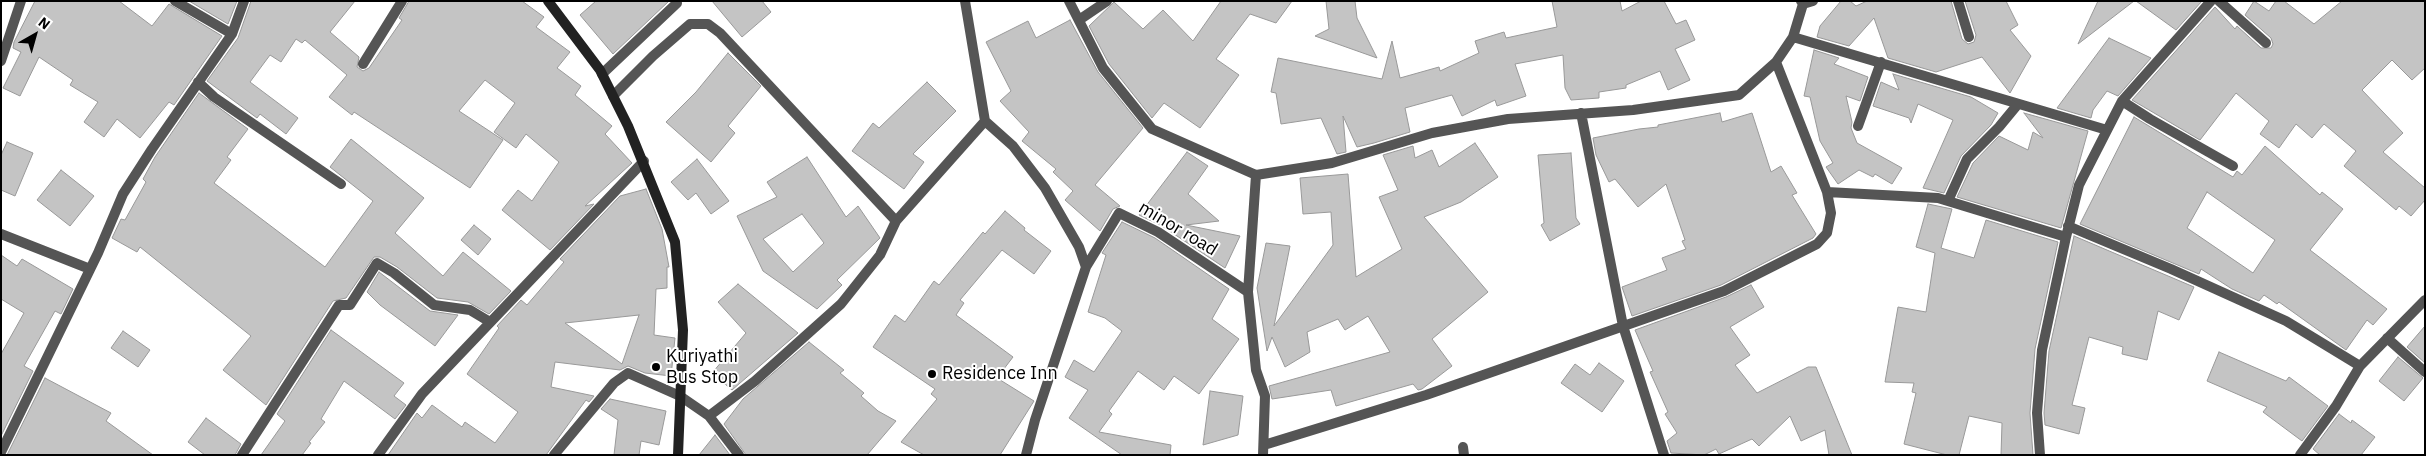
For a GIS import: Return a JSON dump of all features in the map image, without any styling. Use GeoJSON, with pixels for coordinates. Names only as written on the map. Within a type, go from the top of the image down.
{"type":"FeatureCollection","features":[{"type":"Feature","properties":{"kind":"main road"},"geometry":{"type":"LineString","coordinates":[[548,1],[602,74],[644,161],[675,242],[683,330],[678,455]]}},
{"type":"Feature","properties":{"kind":"street"},"geometry":{"type":"LineString","coordinates":[[1,61],[21,1]]}},
{"type":"Feature","properties":{"kind":"street"},"geometry":{"type":"LineString","coordinates":[[175,1],[232,34]]}},
{"type":"Feature","properties":{"kind":"street"},"geometry":{"type":"LineString","coordinates":[[1,452],[90,269],[123,194],[232,34],[244,1]]}},
{"type":"Feature","properties":{"kind":"street"},"geometry":{"type":"LineString","coordinates":[[363,64],[402,1]]}},
{"type":"Feature","properties":{"kind":"street"},"geometry":{"type":"LineString","coordinates":[[966,1],[985,121],[1012,146],[1045,188],[1079,247],[1086,267],[1035,420],[1026,455]]}},
{"type":"Feature","properties":{"kind":"street"},"geometry":{"type":"LineString","coordinates":[[1069,1],[1103,68],[1152,129],[1256,175],[1332,163],[1432,133],[1508,119],[1633,110],[1739,95],[1776,62],[1792,37],[1806,2]]}},
{"type":"Feature","properties":{"kind":"street"},"geometry":{"type":"LineString","coordinates":[[1079,20],[1107,1]]}},
{"type":"Feature","properties":{"kind":"street"},"geometry":{"type":"LineString","coordinates":[[1958,1],[1970,37]]}},
{"type":"Feature","properties":{"kind":"street"},"geometry":{"type":"LineString","coordinates":[[2040,455],[2037,413],[2042,350],[2079,184],[2122,102],[2211,1]]}},
{"type":"Feature","properties":{"kind":"street"},"geometry":{"type":"LineString","coordinates":[[2219,1],[2266,43]]}},
{"type":"Feature","properties":{"kind":"street"},"geometry":{"type":"LineString","coordinates":[[602,74],[677,3]]}},
{"type":"Feature","properties":{"kind":"street"},"geometry":{"type":"LineString","coordinates":[[613,96],[653,56],[690,24],[708,24],[720,33],[896,221]]}},
{"type":"Feature","properties":{"kind":"street"},"geometry":{"type":"LineString","coordinates":[[1792,37],[2106,130]]}},
{"type":"Feature","properties":{"kind":"street"},"geometry":{"type":"LineString","coordinates":[[1256,175],[1248,292],[1256,370],[1265,396],[1263,450],[1426,396],[1724,291],[1817,244],[1827,233],[1831,213],[1827,192],[1776,62]]}},
{"type":"Feature","properties":{"kind":"street"},"geometry":{"type":"LineString","coordinates":[[1858,126],[1881,62]]}},
{"type":"Feature","properties":{"kind":"street"},"geometry":{"type":"LineString","coordinates":[[198,82],[214,97],[341,184]]}},
{"type":"Feature","properties":{"kind":"street"},"geometry":{"type":"LineString","coordinates":[[2122,102],[2233,166]]}},
{"type":"Feature","properties":{"kind":"street"},"geometry":{"type":"LineString","coordinates":[[1948,202],[1967,159],[1999,127],[2018,104]]}},
{"type":"Feature","properties":{"kind":"street"},"geometry":{"type":"LineString","coordinates":[[1580,113],[1623,326],[1664,455]]}},
{"type":"Feature","properties":{"kind":"street"},"geometry":{"type":"LineString","coordinates":[[709,416],[755,381],[841,304],[880,255],[896,221],[985,121]]}},
{"type":"Feature","properties":{"kind":"street"},"geometry":{"type":"LineString","coordinates":[[378,455],[422,394],[644,161]]}},
{"type":"Feature","properties":{"kind":"street"},"geometry":{"type":"LineString","coordinates":[[1827,192],[1938,198],[2067,232],[2171,269],[2286,321],[2360,366]]}},
{"type":"Feature","properties":{"kind":"street","name":"minor road"},"geometry":{"type":"LineString","coordinates":[[1086,267],[1119,213],[1158,232],[1248,292]]}},
{"type":"Feature","properties":{"kind":"street"},"geometry":{"type":"LineString","coordinates":[[1,234],[90,269]]}},
{"type":"Feature","properties":{"kind":"street"},"geometry":{"type":"LineString","coordinates":[[242,455],[339,305],[350,305],[377,263],[394,273],[434,305],[470,310],[490,322]]}},
{"type":"Feature","properties":{"kind":"street"},"geometry":{"type":"LineString","coordinates":[[2300,455],[2336,406],[2360,366],[2425,300]]}},
{"type":"Feature","properties":{"kind":"street"},"geometry":{"type":"LineString","coordinates":[[2388,338],[2425,372]]}},
{"type":"Feature","properties":{"kind":"street"},"geometry":{"type":"LineString","coordinates":[[554,455],[614,383],[628,373],[680,396],[709,416],[739,455]]}},
{"type":"Feature","properties":{"kind":"building"},"geometry":{"type":"Polygon","coordinates":[[[35,1],[119,1],[152,26],[169,4],[222,36],[174,105],[169,102],[140,138],[117,119],[104,137],[84,122],[98,102],[70,85],[73,80],[39,57],[20,96],[3,88],[21,52],[13,48],[14,42],[35,1]]]}},
{"type":"Feature","properties":{"kind":"building"},"geometry":{"type":"Polygon","coordinates":[[[189,1],[237,1],[228,24],[189,1]]]}},
{"type":"Feature","properties":{"kind":"building"},"geometry":{"type":"Polygon","coordinates":[[[251,1],[355,1],[330,32],[359,57],[357,67],[363,71],[369,68],[402,20],[399,18],[409,1],[522,1],[544,17],[536,27],[570,52],[557,68],[581,86],[575,95],[612,126],[605,134],[632,163],[585,206],[594,204],[550,250],[502,210],[518,190],[532,201],[559,162],[526,134],[516,148],[494,132],[515,103],[485,80],[459,111],[503,140],[470,188],[354,112],[352,115],[329,97],[347,75],[305,40],[302,43],[296,39],[281,62],[270,55],[250,82],[298,118],[286,134],[260,114],[257,118],[207,81],[238,38],[251,1]]]}},
{"type":"Feature","properties":{"kind":"building"},"geometry":{"type":"Polygon","coordinates":[[[596,1],[669,1],[613,54],[580,15],[596,1]]]}},
{"type":"Feature","properties":{"kind":"building"},"geometry":{"type":"Polygon","coordinates":[[[712,1],[762,1],[771,12],[742,37],[712,1]]]}},
{"type":"Feature","properties":{"kind":"building"},"geometry":{"type":"Polygon","coordinates":[[[1221,1],[1292,1],[1276,23],[1250,14],[1216,59],[1239,75],[1200,128],[1164,103],[1152,118],[1109,64],[1089,26],[1114,2],[1143,29],[1163,10],[1193,41],[1221,1]]]}},
{"type":"Feature","properties":{"kind":"building"},"geometry":{"type":"Polygon","coordinates":[[[1326,1],[1355,1],[1357,18],[1377,58],[1315,36],[1329,29],[1326,1]]]}},
{"type":"Feature","properties":{"kind":"building"},"geometry":{"type":"Polygon","coordinates":[[[1552,1],[1620,1],[1622,11],[1641,1],[1664,1],[1676,24],[1686,20],[1695,40],[1675,49],[1690,80],[1668,90],[1660,71],[1626,85],[1626,88],[1599,92],[1599,98],[1571,100],[1565,88],[1563,55],[1515,64],[1526,96],[1497,106],[1495,100],[1462,116],[1452,95],[1405,108],[1410,132],[1374,143],[1357,147],[1343,116],[1346,152],[1337,154],[1321,118],[1281,124],[1276,93],[1271,92],[1278,58],[1382,79],[1392,41],[1400,78],[1439,67],[1440,71],[1479,53],[1475,41],[1504,32],[1506,38],[1557,27],[1552,1]]]}},
{"type":"Feature","properties":{"kind":"building"},"geometry":{"type":"Polygon","coordinates":[[[1841,1],[1850,1],[1856,6],[1867,1],[1951,1],[1962,39],[1968,44],[1974,42],[1976,35],[1965,1],[2006,1],[2018,25],[2010,30],[2031,56],[2010,93],[1982,57],[1936,72],[1888,58],[1874,18],[1849,46],[1817,37],[1820,26],[1841,1]]]}},
{"type":"Feature","properties":{"kind":"building"},"geometry":{"type":"Polygon","coordinates":[[[2098,1],[2134,1],[2078,44],[2098,1]]]}},
{"type":"Feature","properties":{"kind":"building"},"geometry":{"type":"Polygon","coordinates":[[[2136,1],[2202,1],[2176,30],[2136,1]]]}},
{"type":"Feature","properties":{"kind":"building"},"geometry":{"type":"Polygon","coordinates":[[[2254,1],[2269,11],[2276,1],[2284,1],[2314,24],[2342,1],[2425,1],[2425,68],[2412,80],[2392,60],[2362,90],[2403,133],[2383,152],[2425,188],[2425,200],[2411,216],[2399,206],[2396,210],[2344,166],[2356,151],[2324,124],[2312,138],[2296,124],[2279,148],[2260,134],[2269,121],[2236,93],[2200,140],[2132,100],[2215,7],[2235,29],[2237,26],[2261,48],[2271,48],[2273,44],[2271,38],[2245,15],[2254,1]]]}},
{"type":"Feature","properties":{"kind":"building"},"geometry":{"type":"Polygon","coordinates":[[[1070,20],[1098,72],[1143,128],[1095,185],[1120,206],[1113,209],[1100,231],[1065,200],[1073,191],[1053,172],[1056,169],[1022,141],[1029,132],[1000,101],[1011,91],[986,42],[1028,21],[1036,38],[1070,20]]]}},
{"type":"Feature","properties":{"kind":"building"},"geometry":{"type":"Polygon","coordinates":[[[2109,38],[2151,58],[2118,96],[2107,91],[2093,110],[2091,118],[2057,108],[2109,38]]]}},
{"type":"Feature","properties":{"kind":"building"},"geometry":{"type":"Polygon","coordinates":[[[1814,50],[1839,58],[1834,64],[1868,77],[1860,101],[1846,96],[1852,122],[1851,128],[1857,143],[1902,168],[1892,184],[1875,174],[1873,177],[1859,170],[1838,184],[1826,167],[1833,163],[1820,141],[1810,97],[1804,96],[1814,50]]]}},
{"type":"Feature","properties":{"kind":"building"},"geometry":{"type":"Polygon","coordinates":[[[728,53],[761,86],[728,126],[735,133],[711,162],[666,122],[696,92],[728,53]]]}},
{"type":"Feature","properties":{"kind":"building"},"geometry":{"type":"Polygon","coordinates":[[[1893,74],[1971,97],[1998,113],[1991,125],[1961,156],[1944,193],[1923,188],[1953,120],[1918,104],[1911,123],[1909,118],[1873,106],[1881,82],[1899,90],[1893,74]]]}},
{"type":"Feature","properties":{"kind":"building"},"geometry":{"type":"Polygon","coordinates":[[[927,82],[956,111],[913,154],[924,162],[904,189],[852,151],[873,123],[879,128],[927,82]]]}},
{"type":"Feature","properties":{"kind":"building"},"geometry":{"type":"Polygon","coordinates":[[[199,93],[248,129],[227,157],[231,160],[214,183],[325,267],[373,201],[330,167],[351,139],[424,198],[395,233],[443,276],[463,252],[511,291],[489,314],[468,302],[437,298],[397,267],[380,257],[374,257],[346,298],[333,301],[266,405],[223,370],[251,336],[140,247],[137,252],[112,238],[121,219],[125,220],[146,182],[143,179],[155,157],[199,93]]]}},
{"type":"Feature","properties":{"kind":"building"},"geometry":{"type":"Polygon","coordinates":[[[1720,113],[1722,122],[1752,113],[1771,172],[1781,166],[1797,193],[1792,195],[1816,234],[1813,238],[1721,285],[1632,316],[1622,287],[1667,270],[1662,258],[1686,249],[1682,241],[1685,240],[1666,184],[1638,207],[1615,179],[1609,182],[1596,155],[1593,138],[1658,127],[1658,125],[1720,113]]]}},
{"type":"Feature","properties":{"kind":"building"},"geometry":{"type":"Polygon","coordinates":[[[2024,113],[2088,131],[2061,228],[1957,197],[1973,163],[1999,136],[2028,150],[2033,132],[2043,138],[2024,113]]]}},
{"type":"Feature","properties":{"kind":"building"},"geometry":{"type":"Polygon","coordinates":[[[2134,117],[2233,177],[2237,171],[2242,175],[2265,146],[2320,195],[2322,192],[2343,209],[2310,250],[2387,309],[2373,325],[2367,320],[2346,350],[2279,302],[2277,304],[2264,295],[2259,301],[2232,289],[2201,269],[2199,274],[2080,224],[2134,117]],[[2207,192],[2187,228],[2253,273],[2275,240],[2207,192]]]}},
{"type":"Feature","properties":{"kind":"building"},"geometry":{"type":"Polygon","coordinates":[[[7,142],[33,153],[15,196],[1,190],[1,155],[7,142]]]}},
{"type":"Feature","properties":{"kind":"building"},"geometry":{"type":"Polygon","coordinates":[[[1475,143],[1498,177],[1461,202],[1424,217],[1488,292],[1432,339],[1452,366],[1422,389],[1418,390],[1413,384],[1336,406],[1331,390],[1272,399],[1269,386],[1390,352],[1368,316],[1345,330],[1338,319],[1307,332],[1310,352],[1285,367],[1272,337],[1267,351],[1257,288],[1266,243],[1290,246],[1274,326],[1333,245],[1331,212],[1303,214],[1300,178],[1348,174],[1356,277],[1402,249],[1379,197],[1398,190],[1383,155],[1413,146],[1415,158],[1432,150],[1439,167],[1475,143]]]}},
{"type":"Feature","properties":{"kind":"building"},"geometry":{"type":"Polygon","coordinates":[[[1187,152],[1208,166],[1188,194],[1219,221],[1186,225],[1240,236],[1225,268],[1162,226],[1139,215],[1187,152]]]}},
{"type":"Feature","properties":{"kind":"building"},"geometry":{"type":"Polygon","coordinates":[[[1571,153],[1576,218],[1580,224],[1550,241],[1541,225],[1544,223],[1538,155],[1571,153]]]}},
{"type":"Feature","properties":{"kind":"building"},"geometry":{"type":"Polygon","coordinates":[[[807,157],[846,217],[858,206],[880,238],[837,280],[842,285],[817,309],[763,271],[737,216],[777,197],[767,182],[807,157]],[[802,214],[763,239],[793,272],[824,243],[802,214]]]}},
{"type":"Feature","properties":{"kind":"building"},"geometry":{"type":"Polygon","coordinates":[[[697,159],[729,201],[711,214],[696,193],[688,200],[671,182],[697,159]]]}},
{"type":"Feature","properties":{"kind":"building"},"geometry":{"type":"Polygon","coordinates":[[[61,170],[94,196],[70,226],[37,200],[61,170]]]}},
{"type":"Feature","properties":{"kind":"building"},"geometry":{"type":"Polygon","coordinates":[[[646,189],[662,229],[669,267],[667,267],[667,288],[656,289],[654,335],[675,338],[671,376],[645,373],[628,366],[620,370],[555,362],[551,387],[594,396],[589,402],[586,400],[546,455],[388,455],[417,413],[422,418],[432,405],[462,427],[465,422],[495,443],[518,412],[467,374],[499,328],[497,326],[521,300],[527,305],[564,262],[560,259],[620,196],[646,189]],[[639,315],[565,323],[622,364],[639,315]]]}},
{"type":"Feature","properties":{"kind":"building"},"geometry":{"type":"Polygon","coordinates":[[[1928,204],[1952,209],[1941,248],[1974,258],[1986,220],[2058,242],[2035,349],[2030,413],[2033,455],[2001,455],[2002,423],[1969,416],[1959,455],[1947,455],[1904,444],[1916,393],[1912,392],[1914,383],[1885,382],[1898,307],[1926,312],[1935,253],[1916,247],[1928,204]]]}},
{"type":"Feature","properties":{"kind":"building"},"geometry":{"type":"Polygon","coordinates":[[[1005,211],[1025,228],[1024,230],[1051,251],[1034,274],[1002,250],[960,300],[964,303],[956,315],[1013,357],[997,378],[1034,401],[1000,455],[924,455],[901,442],[937,399],[931,394],[935,389],[873,347],[895,315],[905,322],[934,281],[939,285],[983,232],[985,234],[1005,211]]]}},
{"type":"Feature","properties":{"kind":"building"},"geometry":{"type":"Polygon","coordinates":[[[1122,222],[1155,238],[1229,289],[1212,319],[1239,339],[1199,394],[1174,376],[1164,390],[1138,371],[1109,411],[1112,414],[1099,432],[1171,445],[1170,455],[1122,455],[1069,418],[1088,390],[1065,377],[1074,360],[1094,372],[1122,331],[1105,318],[1088,312],[1106,255],[1102,253],[1122,222]]]}},
{"type":"Feature","properties":{"kind":"building"},"geometry":{"type":"Polygon","coordinates":[[[474,225],[491,239],[478,255],[461,240],[474,225]]]}},
{"type":"Feature","properties":{"kind":"building"},"geometry":{"type":"Polygon","coordinates":[[[2074,236],[2194,287],[2179,320],[2158,311],[2147,360],[2122,354],[2123,347],[2089,337],[2072,405],[2085,408],[2079,434],[2045,425],[2044,413],[2049,351],[2074,236]]]}},
{"type":"Feature","properties":{"kind":"building"},"geometry":{"type":"Polygon","coordinates":[[[1,255],[17,266],[22,259],[73,289],[61,314],[55,311],[24,366],[33,371],[1,436],[1,354],[24,313],[1,299],[1,255]]]}},
{"type":"Feature","properties":{"kind":"building"},"geometry":{"type":"Polygon","coordinates":[[[379,272],[430,311],[458,315],[435,346],[380,305],[367,292],[379,272]]]}},
{"type":"Feature","properties":{"kind":"building"},"geometry":{"type":"Polygon","coordinates":[[[738,284],[798,333],[732,390],[712,373],[746,333],[718,302],[738,284]]]}},
{"type":"Feature","properties":{"kind":"building"},"geometry":{"type":"Polygon","coordinates":[[[1751,285],[1764,307],[1730,327],[1750,355],[1735,365],[1757,393],[1808,367],[1816,367],[1852,455],[1829,455],[1825,430],[1801,441],[1790,416],[1759,446],[1752,439],[1719,454],[1716,449],[1704,455],[1671,453],[1667,441],[1677,433],[1665,414],[1668,412],[1650,372],[1653,371],[1635,330],[1726,297],[1751,285]]]}},
{"type":"Feature","properties":{"kind":"building"},"geometry":{"type":"Polygon","coordinates":[[[2425,326],[2425,363],[2407,347],[2425,326]]]}},
{"type":"Feature","properties":{"kind":"building"},"geometry":{"type":"Polygon","coordinates":[[[331,330],[404,383],[394,396],[406,405],[395,419],[344,381],[321,419],[325,422],[309,442],[311,443],[302,455],[261,455],[285,421],[277,414],[331,330]]]}},
{"type":"Feature","properties":{"kind":"building"},"geometry":{"type":"Polygon","coordinates":[[[123,331],[150,350],[138,367],[111,348],[123,331]]]}},
{"type":"Feature","properties":{"kind":"building"},"geometry":{"type":"Polygon","coordinates":[[[809,342],[844,370],[840,373],[864,393],[861,396],[878,411],[896,421],[867,455],[746,455],[724,424],[743,399],[809,342]]]}},
{"type":"Feature","properties":{"kind":"building"},"geometry":{"type":"Polygon","coordinates":[[[2219,352],[2286,381],[2289,377],[2328,406],[2302,441],[2263,412],[2267,407],[2207,381],[2219,352]]]}},
{"type":"Feature","properties":{"kind":"building"},"geometry":{"type":"Polygon","coordinates":[[[2398,357],[2423,378],[2404,401],[2379,381],[2398,357]]]}},
{"type":"Feature","properties":{"kind":"building"},"geometry":{"type":"Polygon","coordinates":[[[1599,363],[1624,381],[1602,412],[1561,383],[1575,364],[1590,375],[1599,363]]]}},
{"type":"Feature","properties":{"kind":"building"},"geometry":{"type":"Polygon","coordinates":[[[45,378],[111,413],[106,421],[153,455],[7,455],[45,378]]]}},
{"type":"Feature","properties":{"kind":"building"},"geometry":{"type":"Polygon","coordinates":[[[1210,391],[1243,396],[1238,435],[1203,445],[1210,391]]]}},
{"type":"Feature","properties":{"kind":"building"},"geometry":{"type":"Polygon","coordinates":[[[610,399],[666,411],[659,445],[641,441],[639,455],[614,455],[618,420],[601,409],[610,399]]]}},
{"type":"Feature","properties":{"kind":"building"},"geometry":{"type":"Polygon","coordinates":[[[2339,414],[2351,423],[2352,420],[2375,437],[2361,455],[2320,455],[2313,449],[2339,414]]]}},
{"type":"Feature","properties":{"kind":"building"},"geometry":{"type":"Polygon","coordinates":[[[206,418],[241,444],[235,455],[205,455],[188,442],[206,418]]]}},
{"type":"Feature","properties":{"kind":"building"},"geometry":{"type":"Polygon","coordinates":[[[715,435],[730,455],[699,455],[715,435]]]}},
{"type":"Feature","properties":{"kind":"place","name":"Kuriyathi Bus Stop"},"geometry":{"type":"Point","coordinates":[656,367]}},
{"type":"Feature","properties":{"kind":"place","name":"Residence Inn"},"geometry":{"type":"Point","coordinates":[932,374]}}]}
